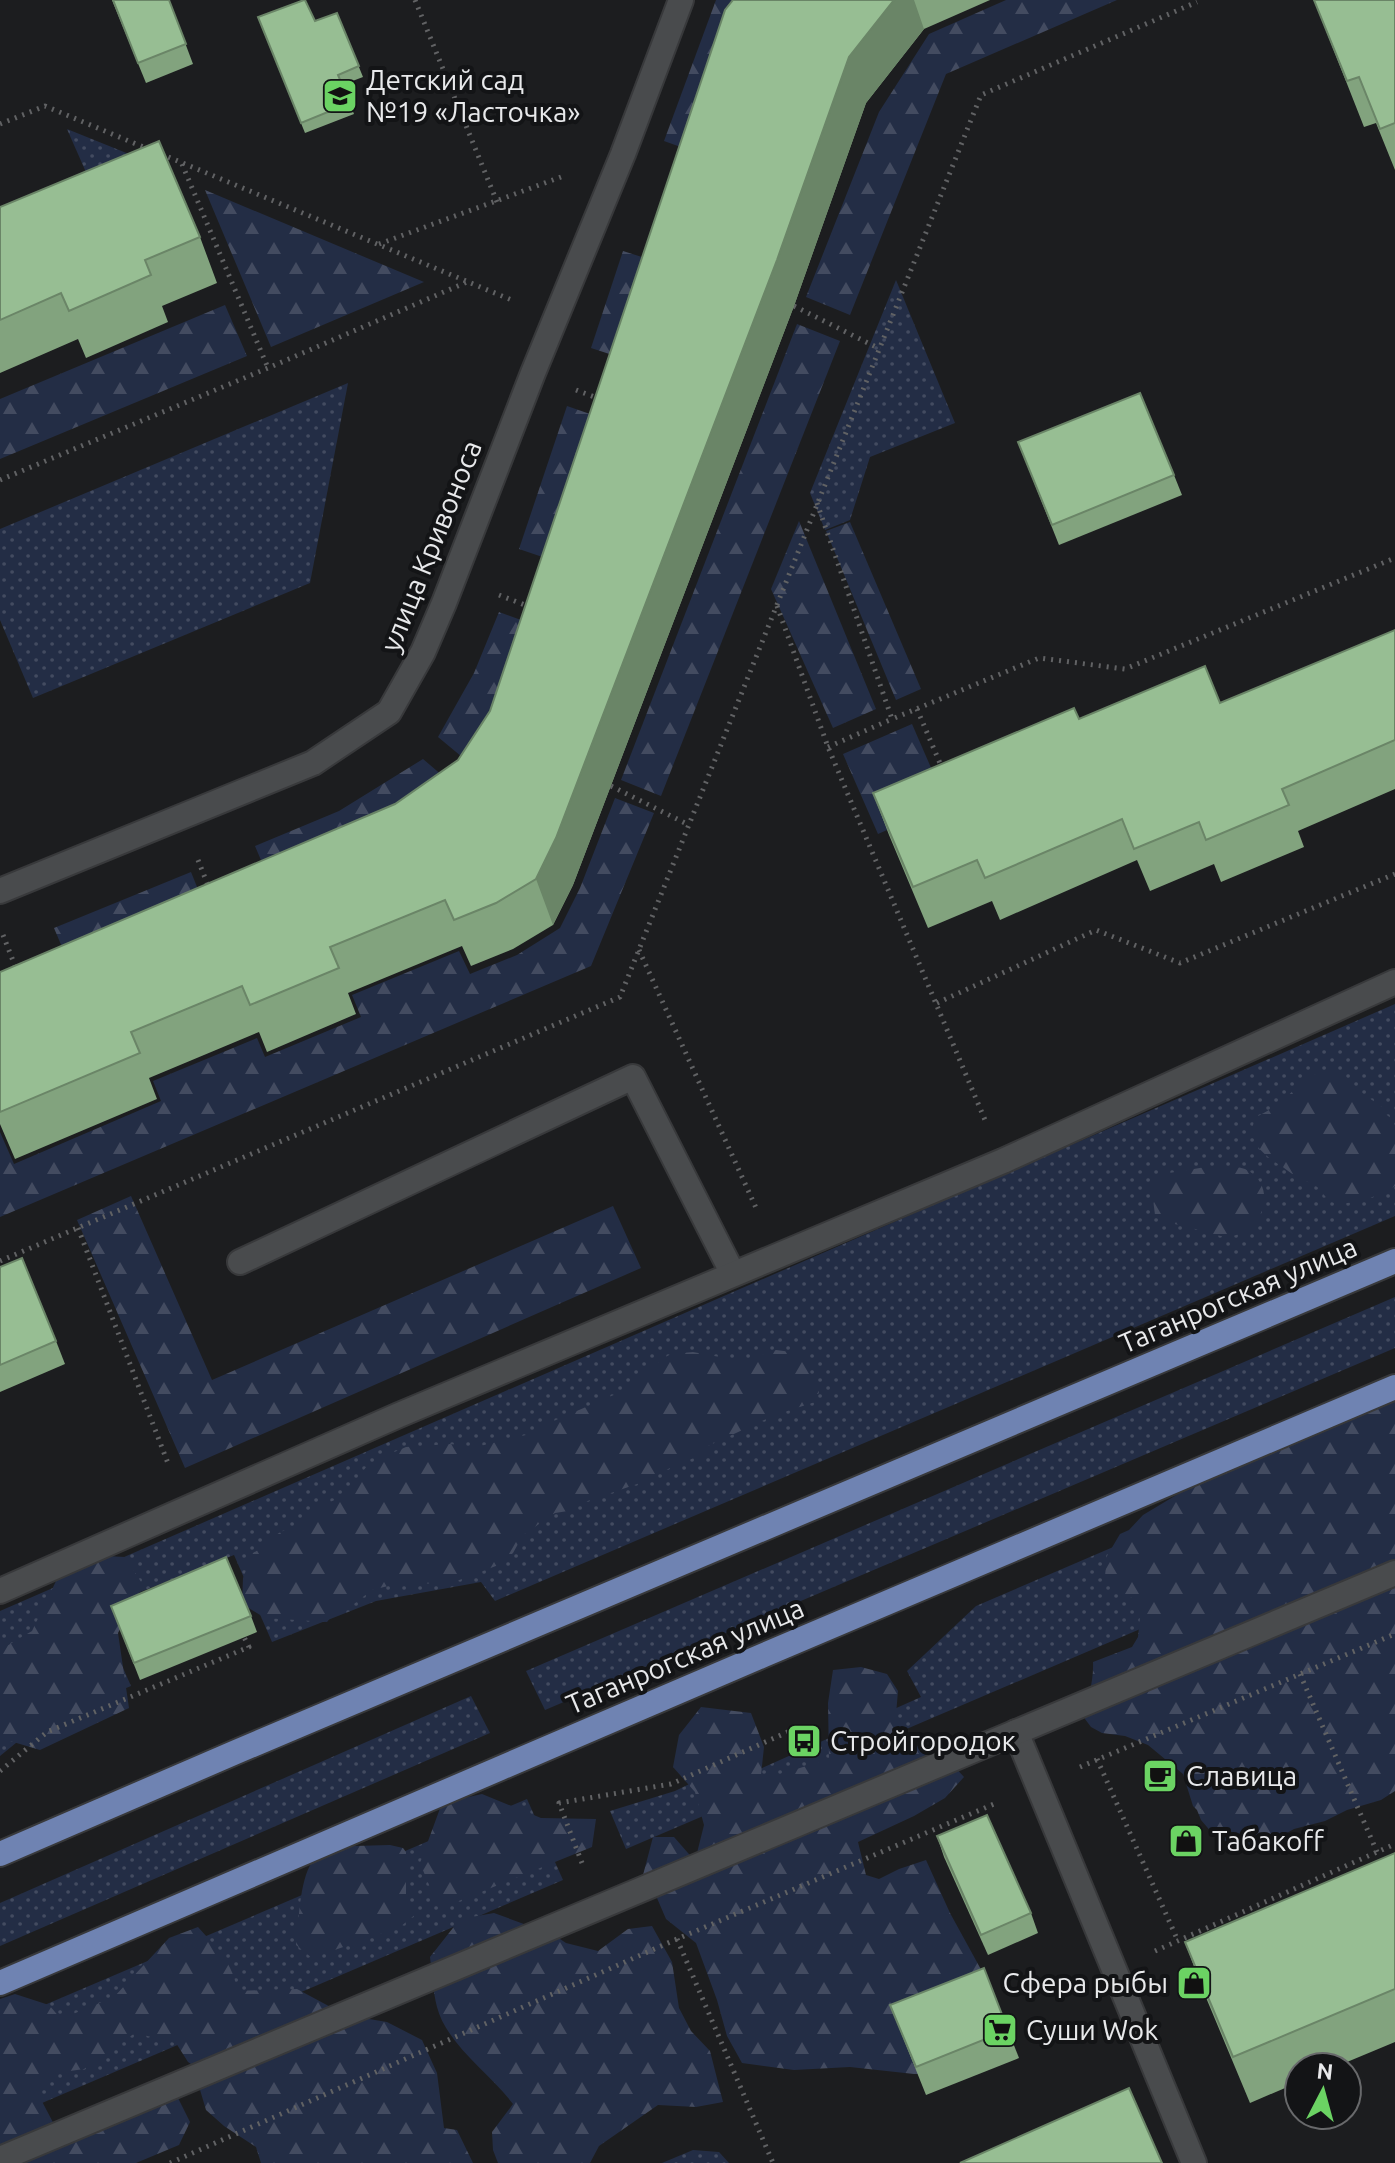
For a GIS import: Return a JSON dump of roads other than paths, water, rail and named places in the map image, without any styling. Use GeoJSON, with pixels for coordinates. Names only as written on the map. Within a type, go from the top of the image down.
{"type":"FeatureCollection","features":[{"type":"Feature","properties":{"kind":"main road","name":"Таганрогская улица"},"geometry":{"type":"LineString","coordinates":[[0,1854],[1395,1261]]}},
{"type":"Feature","properties":{"kind":"main road","name":"Таганрогская улица"},"geometry":{"type":"LineString","coordinates":[[0,1983],[1395,1387]]}},
{"type":"Feature","properties":{"kind":"street","name":"улица Кривоноса"},"geometry":{"type":"LineString","coordinates":[[0,891],[313,763],[389,712],[423,652],[454,577],[623,154],[681,0]]}},
{"type":"Feature","properties":{"kind":"street"},"geometry":{"type":"LineString","coordinates":[[0,1591],[399,1415],[1003,1161],[1395,982]]}},
{"type":"Feature","properties":{"kind":"street"},"geometry":{"type":"LineString","coordinates":[[240,1262],[633,1077],[733,1274]]}},
{"type":"Feature","properties":{"kind":"street"},"geometry":{"type":"LineString","coordinates":[[0,2159],[1395,1573]]}},
{"type":"Feature","properties":{"kind":"street"},"geometry":{"type":"LineString","coordinates":[[1016,1732],[1194,2163]]}},
{"type":"Feature","properties":{"kind":"place","name":"Детский сад №19 «Ласточка»"},"geometry":{"type":"Point","coordinates":[340,96]}},
{"type":"Feature","properties":{"kind":"place","name":"Стройгородок"},"geometry":{"type":"Point","coordinates":[804,1741]}},
{"type":"Feature","properties":{"kind":"place","name":"Славица"},"geometry":{"type":"Point","coordinates":[1160,1776]}},
{"type":"Feature","properties":{"kind":"place","name":"Табакoff"},"geometry":{"type":"Point","coordinates":[1186,1841]}},
{"type":"Feature","properties":{"kind":"place","name":"Сфера рыбы"},"geometry":{"type":"Point","coordinates":[1194,1983]}},
{"type":"Feature","properties":{"kind":"place","name":"Суши Wok"},"geometry":{"type":"Point","coordinates":[1000,2030]}}]}
